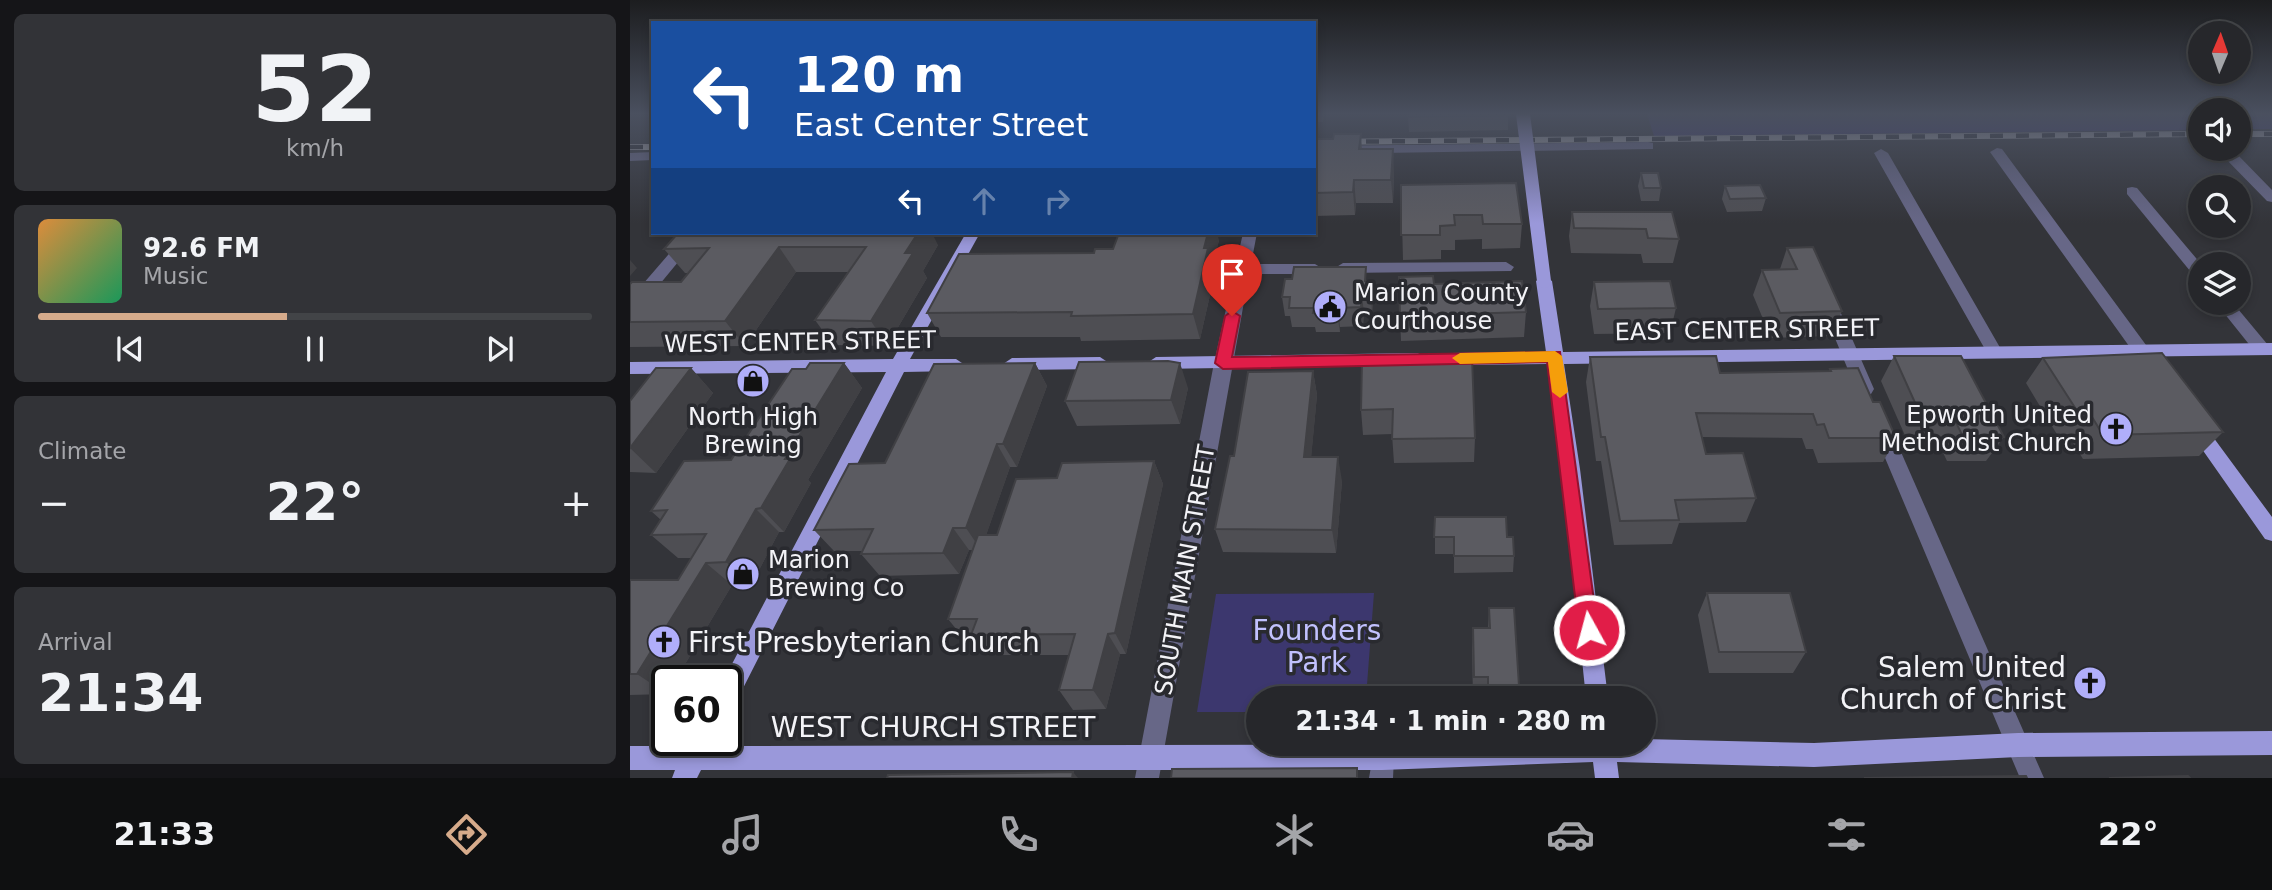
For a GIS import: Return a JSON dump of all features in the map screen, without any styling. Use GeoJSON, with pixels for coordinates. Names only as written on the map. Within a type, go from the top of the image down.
{"type":"FeatureCollection","features":[{"type":"Feature","properties":{"kind":"main road"},"geometry":{"type":"LineString","coordinates":[[1528,150],[1596,686]]}},
{"type":"Feature","properties":{"kind":"main road"},"geometry":{"type":"LineString","coordinates":[[742,667],[898,366],[972,235]]}},
{"type":"Feature","properties":{"kind":"main road"},"geometry":{"type":"LineString","coordinates":[[2140,349],[2155,370]]}},
{"type":"Feature","properties":{"kind":"main road","name":"EAST CENTER STREET"},"geometry":{"type":"LineString","coordinates":[[1223,363],[1555,356],[2267,349]]}},
{"type":"Feature","properties":{"kind":"main road","name":"WEST CENTER STREET"},"geometry":{"type":"LineString","coordinates":[[630,368],[1115,363]]}},
{"type":"Feature","properties":{"kind":"main road"},"geometry":{"type":"LineString","coordinates":[[1142,363],[1223,363]]}},
{"type":"Feature","properties":{"kind":"main road"},"geometry":{"type":"LineString","coordinates":[[2186,414],[2272,533]]}},
{"type":"Feature","properties":{"kind":"main road","name":"WEST CHURCH STREET"},"geometry":{"type":"LineString","coordinates":[[1656,749],[1814,755],[2018,745],[2272,743]]}},
{"type":"Feature","properties":{"kind":"main road","name":"WEST CHURCH STREET"},"geometry":{"type":"LineString","coordinates":[[630,758],[1149,768],[1381,768],[1508,756]]}},
{"type":"Feature","properties":{"kind":"main road"},"geometry":{"type":"LineString","coordinates":[[1604,756],[1607,778]]}},
{"type":"Feature","properties":{"kind":"street"},"geometry":{"type":"LineString","coordinates":[[1997,152],[2140,349]]}},
{"type":"Feature","properties":{"kind":"street"},"geometry":{"type":"LineString","coordinates":[[1881,153],[1994,351]]}},
{"type":"Feature","properties":{"kind":"street"},"geometry":{"type":"LineString","coordinates":[[630,157],[651,156]]}},
{"type":"Feature","properties":{"kind":"street"},"geometry":{"type":"LineString","coordinates":[[2236,161],[2272,198]]}},
{"type":"Feature","properties":{"kind":"street"},"geometry":{"type":"LineString","coordinates":[[2132,191],[2188,259]]}},
{"type":"Feature","properties":{"kind":"street"},"geometry":{"type":"LineString","coordinates":[[630,309],[693,235]]}},
{"type":"Feature","properties":{"kind":"street","name":"SOUTH MAIN STREET"},"geometry":{"type":"LineString","coordinates":[[1149,768],[1223,363],[1250,235]]}},
{"type":"Feature","properties":{"kind":"street"},"geometry":{"type":"LineString","coordinates":[[1242,269],[1506,267]]}},
{"type":"Feature","properties":{"kind":"street"},"geometry":{"type":"LineString","coordinates":[[1819,282],[2032,778]]}},
{"type":"Feature","properties":{"kind":"street"},"geometry":{"type":"LineString","coordinates":[[2235,315],[2267,349]]}},
{"type":"Feature","properties":{"kind":"green space","name":"Founders Park"},"geometry":{"type":"Polygon","coordinates":[[[1374,593],[1367,686],[1246,686],[1246,712],[1197,712],[1216,594],[1374,593]]]}},
{"type":"Feature","properties":{"kind":"building"},"geometry":{"type":"Polygon","coordinates":[[[1316,150],[1393,150],[1391,180],[1354,180],[1353,192],[1316,193],[1316,150]]]}},
{"type":"Feature","properties":{"kind":"building"},"geometry":{"type":"Polygon","coordinates":[[[1641,173],[1658,173],[1661,188],[1644,188],[1641,173]]]}},
{"type":"Feature","properties":{"kind":"building"},"geometry":{"type":"Polygon","coordinates":[[[1516,183],[1522,224],[1483,224],[1482,215],[1454,215],[1455,225],[1440,226],[1440,235],[1401,235],[1401,185],[1516,183]]]}},
{"type":"Feature","properties":{"kind":"building"},"geometry":{"type":"Polygon","coordinates":[[[1760,185],[1766,198],[1730,199],[1725,186],[1760,185]]]}},
{"type":"Feature","properties":{"kind":"building"},"geometry":{"type":"Polygon","coordinates":[[[1572,212],[1672,212],[1679,239],[1648,238],[1646,229],[1574,228],[1572,212]]]}},
{"type":"Feature","properties":{"kind":"building"},"geometry":{"type":"Polygon","coordinates":[[[676,235],[917,235],[905,253],[913,253],[871,321],[815,320],[866,247],[779,247],[725,321],[630,322],[632,282],[681,282],[709,248],[664,249],[676,235]]]}},
{"type":"Feature","properties":{"kind":"building"},"geometry":{"type":"Polygon","coordinates":[[[1118,235],[1207,235],[1204,248],[1208,248],[1193,314],[1071,316],[1072,312],[927,313],[959,254],[1094,253],[1095,249],[1113,249],[1118,235]]]}},
{"type":"Feature","properties":{"kind":"building"},"geometry":{"type":"Polygon","coordinates":[[[1813,247],[1842,311],[1780,313],[1762,270],[1797,269],[1787,248],[1813,247]]]}},
{"type":"Feature","properties":{"kind":"building"},"geometry":{"type":"Polygon","coordinates":[[[1294,267],[1366,267],[1365,281],[1372,281],[1371,295],[1362,295],[1361,307],[1338,308],[1337,313],[1313,313],[1314,308],[1289,308],[1290,297],[1282,297],[1285,279],[1292,279],[1294,267]]]}},
{"type":"Feature","properties":{"kind":"building"},"geometry":{"type":"Polygon","coordinates":[[[1433,276],[1434,284],[1522,281],[1526,312],[1400,316],[1399,277],[1433,276]]]}},
{"type":"Feature","properties":{"kind":"building"},"geometry":{"type":"Polygon","coordinates":[[[1670,281],[1676,308],[1598,309],[1594,282],[1670,281]]]}},
{"type":"Feature","properties":{"kind":"building"},"geometry":{"type":"Polygon","coordinates":[[[2162,353],[2223,432],[2103,435],[2092,417],[2081,417],[2043,358],[2162,353]]]}},
{"type":"Feature","properties":{"kind":"building"},"geometry":{"type":"Polygon","coordinates":[[[1716,356],[1720,373],[1858,368],[1873,402],[1880,402],[1896,438],[1829,438],[1824,424],[1817,425],[1813,414],[1696,413],[1706,454],[1743,453],[1756,498],[1675,500],[1679,520],[1620,521],[1605,437],[1601,437],[1590,357],[1716,356]]]}},
{"type":"Feature","properties":{"kind":"building"},"geometry":{"type":"Polygon","coordinates":[[[1894,356],[1961,356],[2004,437],[1963,437],[1953,416],[1921,416],[1894,356]]]}},
{"type":"Feature","properties":{"kind":"building"},"geometry":{"type":"Polygon","coordinates":[[[1395,357],[1472,357],[1475,438],[1392,439],[1393,409],[1361,410],[1362,361],[1395,360],[1395,357]]]}},
{"type":"Feature","properties":{"kind":"building"},"geometry":{"type":"Polygon","coordinates":[[[1079,362],[1180,363],[1171,400],[1065,401],[1079,362]]]}},
{"type":"Feature","properties":{"kind":"building"},"geometry":{"type":"Polygon","coordinates":[[[810,363],[844,363],[785,459],[790,459],[761,508],[756,509],[726,562],[706,563],[637,674],[630,674],[630,580],[678,580],[706,534],[651,535],[667,510],[651,511],[684,461],[731,460],[792,369],[806,369],[810,363]]]}},
{"type":"Feature","properties":{"kind":"building"},"geometry":{"type":"Polygon","coordinates":[[[1035,363],[1003,444],[997,444],[966,528],[953,528],[943,553],[861,554],[873,529],[814,530],[849,464],[885,463],[934,364],[1035,363]]]}},
{"type":"Feature","properties":{"kind":"building"},"geometry":{"type":"Polygon","coordinates":[[[656,368],[691,368],[630,448],[630,401],[656,368]]]}},
{"type":"Feature","properties":{"kind":"building"},"geometry":{"type":"Polygon","coordinates":[[[1313,371],[1304,457],[1338,457],[1332,530],[1215,529],[1230,456],[1234,456],[1248,372],[1313,371]]]}},
{"type":"Feature","properties":{"kind":"building"},"geometry":{"type":"Polygon","coordinates":[[[1154,461],[1115,633],[1108,634],[1093,690],[1059,690],[1075,634],[971,635],[977,619],[948,619],[978,535],[997,535],[1016,479],[1057,478],[1062,463],[1154,461]]]}},
{"type":"Feature","properties":{"kind":"building"},"geometry":{"type":"Polygon","coordinates":[[[1435,517],[1506,517],[1507,537],[1513,537],[1514,556],[1454,556],[1454,537],[1434,537],[1435,517]]]}},
{"type":"Feature","properties":{"kind":"building"},"geometry":{"type":"Polygon","coordinates":[[[1707,593],[1790,593],[1806,652],[1719,652],[1707,593]]]}},
{"type":"Feature","properties":{"kind":"building"},"geometry":{"type":"Polygon","coordinates":[[[1489,608],[1514,608],[1519,686],[1488,686],[1488,677],[1474,677],[1473,628],[1490,628],[1489,608]]]}},
{"type":"Feature","properties":{"kind":"building"},"geometry":{"type":"Polygon","coordinates":[[[1357,768],[1357,778],[1171,778],[1172,769],[1357,768]]]}},
{"type":"Feature","properties":{"kind":"building"},"geometry":{"type":"Polygon","coordinates":[[[1073,772],[1072,778],[887,778],[888,775],[1073,772]]]}},
{"type":"Feature","properties":{"kind":"building"},"geometry":{"type":"Polygon","coordinates":[[[2026,776],[2027,778],[1864,778],[2026,776]]]}},
{"type":"Feature","properties":{"kind":"building"},"geometry":{"type":"Polygon","coordinates":[[[2188,776],[2190,778],[2109,778],[2188,776]]]}},
{"type":"Feature","properties":{"kind":"slow traffic"},"geometry":{"type":"LineString","coordinates":[[1460,358],[1555,356],[1560,392]]}},
{"type":"Feature","properties":{"kind":"place","name":"Marion County Courthouse"},"geometry":{"type":"Point","coordinates":[1330,307]}},
{"type":"Feature","properties":{"kind":"place","name":"North High Brewing"},"geometry":{"type":"Point","coordinates":[753,381]}},
{"type":"Feature","properties":{"kind":"place","name":"Epworth United Methodist Church"},"geometry":{"type":"Point","coordinates":[2116,429]}},
{"type":"Feature","properties":{"kind":"place","name":"Marion Brewing Co"},"geometry":{"type":"Point","coordinates":[743,574]}},
{"type":"Feature","properties":{"kind":"place","name":"First Presbyterian Church"},"geometry":{"type":"Point","coordinates":[664,642]}},
{"type":"Feature","properties":{"kind":"place","name":"Salem United Church of Christ"},"geometry":{"type":"Point","coordinates":[2090,683]}},
{"type":"Feature","properties":{"kind":"route"},"geometry":{"type":"LineString","coordinates":[[1232,316],[1223,363],[1555,356],[1589,630]]}}]}
